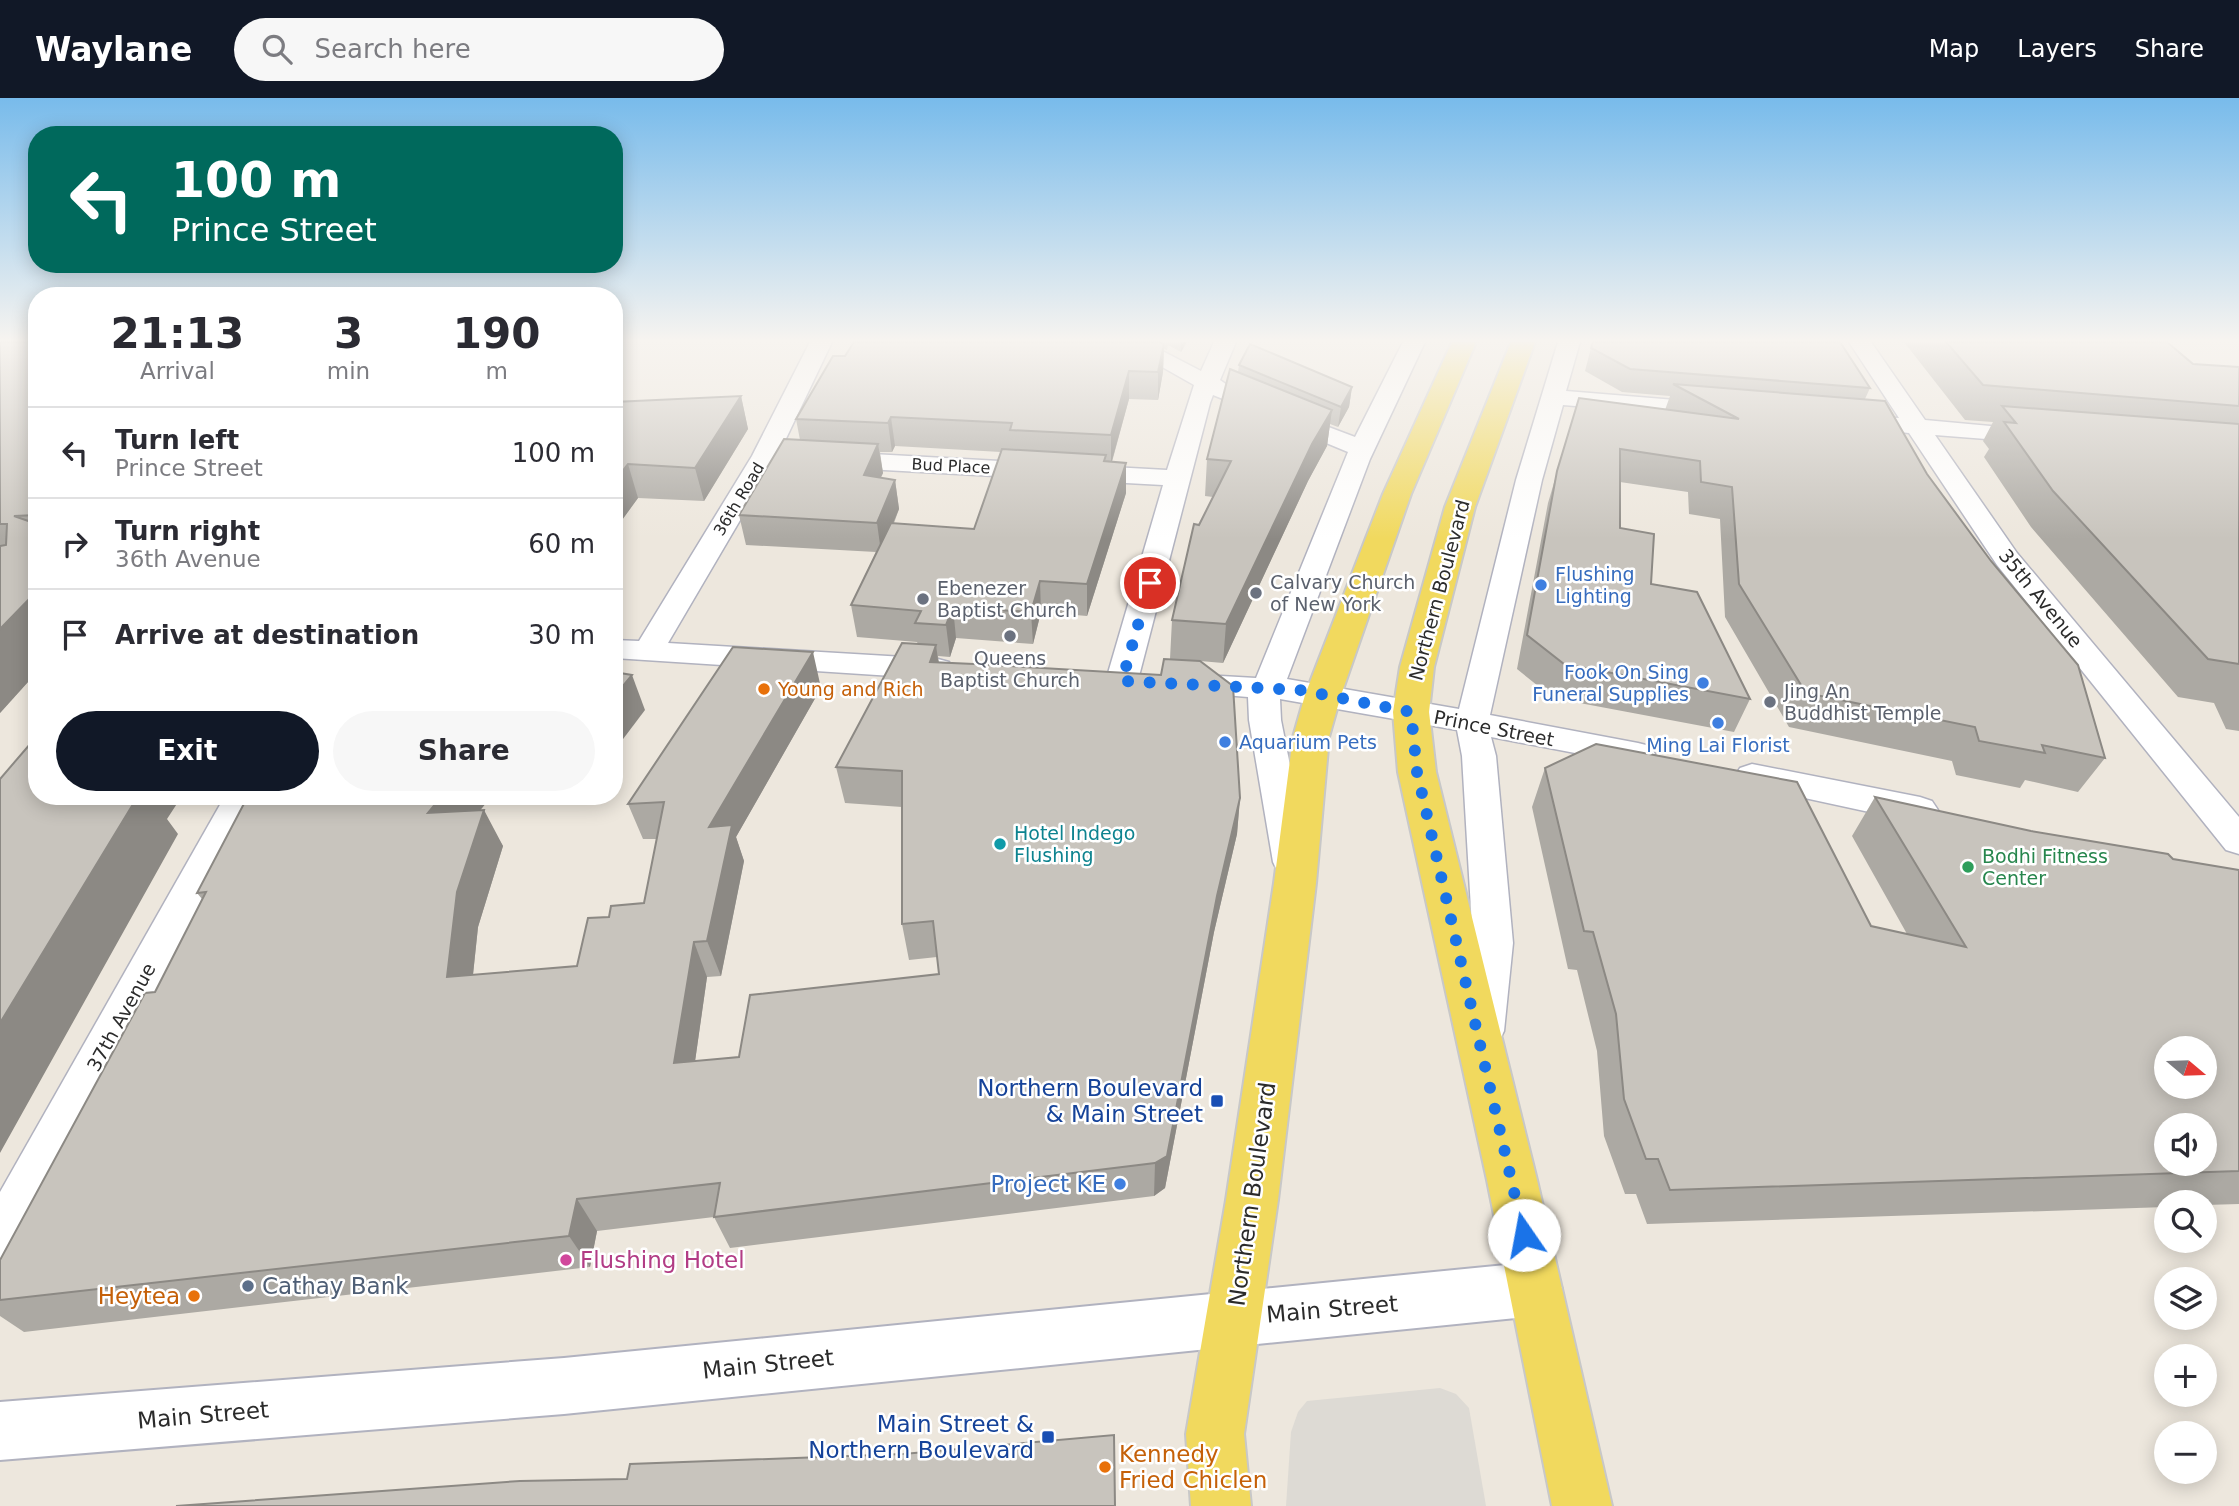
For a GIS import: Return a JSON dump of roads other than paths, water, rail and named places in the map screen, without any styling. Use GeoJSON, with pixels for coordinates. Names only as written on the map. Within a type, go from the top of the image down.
{"type":"FeatureCollection","features":[{"type":"Feature","properties":{"kind":"main road","name":"Northern Boulevard"},"geometry":{"type":"LineString","coordinates":[[1221,1506],[1214,1434],[1235,1318],[1295,883],[1311,737],[1323,695],[1405,472],[1434,408]]}},
{"type":"Feature","properties":{"kind":"main road","name":"Northern Boulevard"},"geometry":{"type":"LineString","coordinates":[[1498,408],[1468,484],[1417,667],[1411,712],[1417,772],[1582,1506]]}},
{"type":"Feature","properties":{"kind":"main road","name":"Main Street"},"geometry":{"type":"LineString","coordinates":[[0,1432],[564,1386],[1535,1289]]}},
{"type":"Feature","properties":{"kind":"street","name":"36th Road"},"geometry":{"type":"LineString","coordinates":[[648,651],[765,456],[789,408]]}},
{"type":"Feature","properties":{"kind":"street"},"geometry":{"type":"LineString","coordinates":[[1179,478],[1197,408]]}},
{"type":"Feature","properties":{"kind":"street"},"geometry":{"type":"LineString","coordinates":[[1261,408],[1362,449]]}},
{"type":"Feature","properties":{"kind":"street","name":"Northern Boulevard"},"geometry":{"type":"LineString","coordinates":[[1295,883],[1265,720],[1265,698],[1362,449],[1382,408]]}},
{"type":"Feature","properties":{"kind":"street","name":"Northern Boulevard"},"geometry":{"type":"LineString","coordinates":[[1481,1052],[1493,943],[1479,756],[1472,724],[1529,480],[1549,408]]}},
{"type":"Feature","properties":{"kind":"street"},"geometry":{"type":"LineString","coordinates":[[1682,408],[1730,412]]}},
{"type":"Feature","properties":{"kind":"street","name":"35th Avenue"},"geometry":{"type":"LineString","coordinates":[[1905,408],[2007,559],[2239,841]]}},
{"type":"Feature","properties":{"kind":"street"},"geometry":{"type":"LineString","coordinates":[[1824,419],[2059,438]]}},
{"type":"Feature","properties":{"kind":"street","name":"Bud Place"},"geometry":{"type":"LineString","coordinates":[[765,456],[1179,478]]}},
{"type":"Feature","properties":{"kind":"street","name":"Prince Street"},"geometry":{"type":"LineString","coordinates":[[1179,478],[1131,681],[1268,688],[1323,695],[1674,760]]}},
{"type":"Feature","properties":{"kind":"street"},"geometry":{"type":"LineString","coordinates":[[623,650],[961,671]]}},
{"type":"Feature","properties":{"kind":"street"},"geometry":{"type":"LineString","coordinates":[[1715,769],[1945,815]]}},
{"type":"Feature","properties":{"kind":"street","name":"37th Avenue"},"geometry":{"type":"LineString","coordinates":[[0,1238],[238,805]]}},
{"type":"Feature","properties":{"kind":"place","name":"Flushing Lighting"},"geometry":{"type":"Point","coordinates":[1541,585]}},
{"type":"Feature","properties":{"kind":"place","name":"Calvary Church of New York"},"geometry":{"type":"Point","coordinates":[1256,593]}},
{"type":"Feature","properties":{"kind":"place","name":"Ebenezer Baptist Church"},"geometry":{"type":"Point","coordinates":[923,599]}},
{"type":"Feature","properties":{"kind":"place","name":"Queens Baptist Church"},"geometry":{"type":"Point","coordinates":[1010,636]}},
{"type":"Feature","properties":{"kind":"place","name":"Fook On Sing Funeral Supplies"},"geometry":{"type":"Point","coordinates":[1703,683]}},
{"type":"Feature","properties":{"kind":"place","name":"Young and Rich"},"geometry":{"type":"Point","coordinates":[764,689]}},
{"type":"Feature","properties":{"kind":"place","name":"Jing An Buddhist Temple"},"geometry":{"type":"Point","coordinates":[1770,702]}},
{"type":"Feature","properties":{"kind":"place","name":"Ming Lai Florist"},"geometry":{"type":"Point","coordinates":[1718,723]}},
{"type":"Feature","properties":{"kind":"place","name":"Aquarium Pets"},"geometry":{"type":"Point","coordinates":[1225,742]}},
{"type":"Feature","properties":{"kind":"place","name":"Hotel Indego Flushing"},"geometry":{"type":"Point","coordinates":[1000,844]}},
{"type":"Feature","properties":{"kind":"place","name":"Bodhi Fitness Center"},"geometry":{"type":"Point","coordinates":[1968,867]}},
{"type":"Feature","properties":{"kind":"place","name":"Northern Boulevard & Main Street"},"geometry":{"type":"Point","coordinates":[1217,1101]}},
{"type":"Feature","properties":{"kind":"place","name":"Project KE"},"geometry":{"type":"Point","coordinates":[1120,1184]}},
{"type":"Feature","properties":{"kind":"place","name":"Flushing Hotel"},"geometry":{"type":"Point","coordinates":[566,1260]}},
{"type":"Feature","properties":{"kind":"place","name":"Cathay Bank"},"geometry":{"type":"Point","coordinates":[248,1286]}},
{"type":"Feature","properties":{"kind":"place","name":"Heytea"},"geometry":{"type":"Point","coordinates":[194,1296]}},
{"type":"Feature","properties":{"kind":"place","name":"Main Street & Northern Boulevard"},"geometry":{"type":"Point","coordinates":[1048,1437]}},
{"type":"Feature","properties":{"kind":"place","name":"Kennedy Fried Chiclen"},"geometry":{"type":"Point","coordinates":[1105,1467]}}]}
